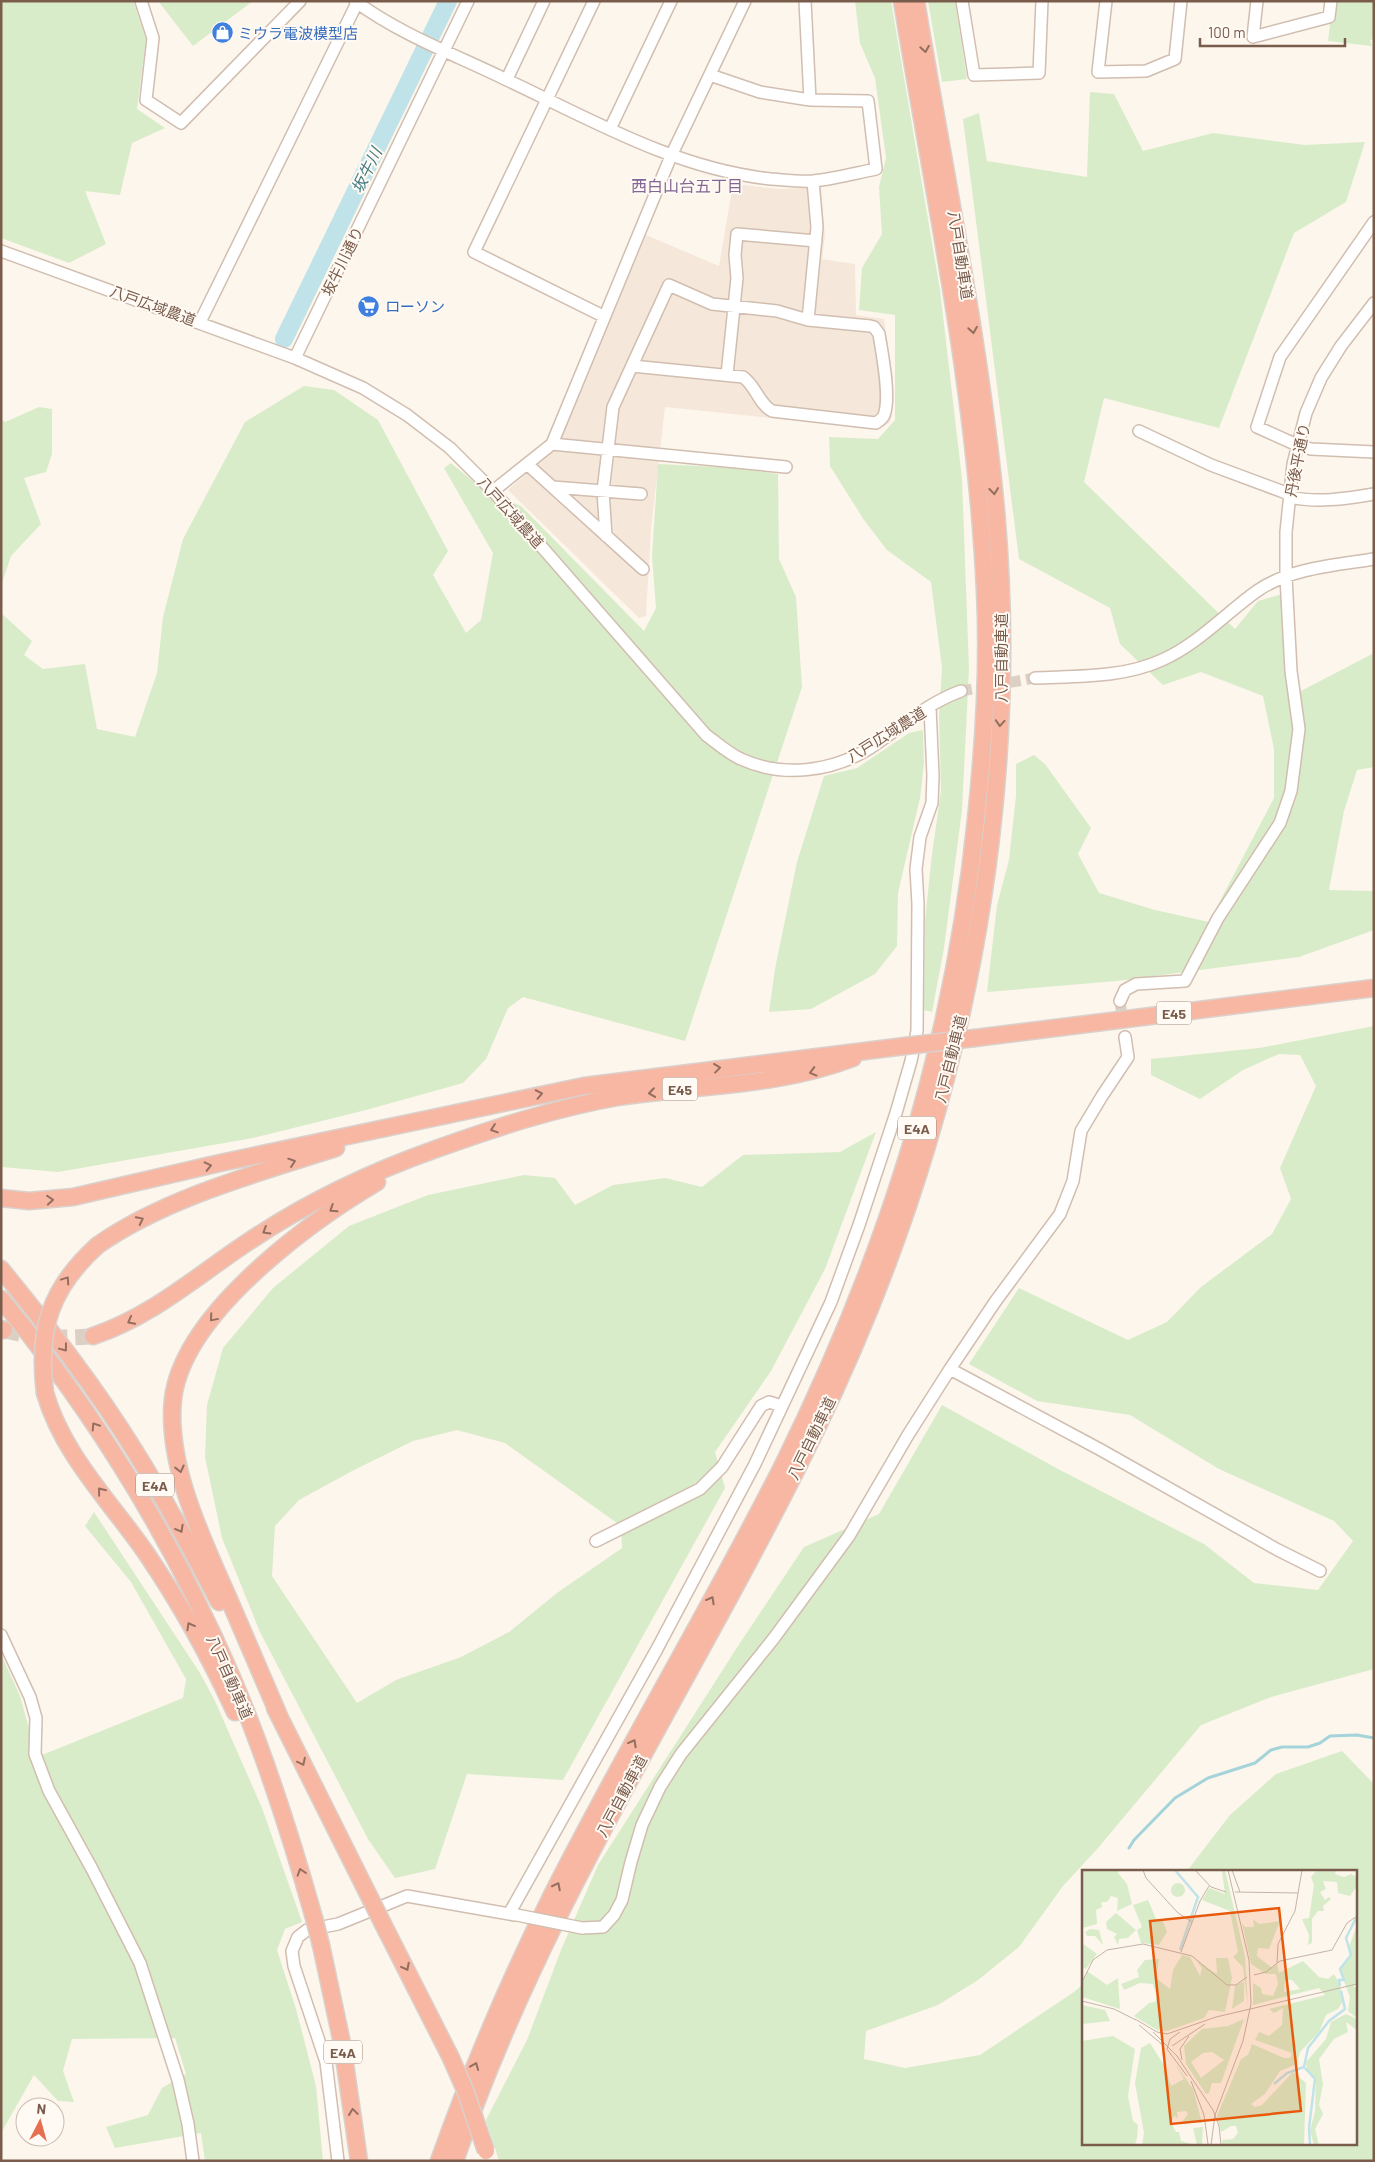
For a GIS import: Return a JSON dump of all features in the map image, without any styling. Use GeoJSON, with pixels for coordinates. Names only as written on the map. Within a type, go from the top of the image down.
{"type":"FeatureCollection","features":[{"type":"Feature","properties":{"kind":"highway","name":"八戸自動車道"},"geometry":{"type":"LineString","coordinates":[[439,2161],[488,2033],[545,1909],[782,1466],[835,1353],[888,1220],[914,1139],[944,1025],[970,882],[981,772],[987,675],[986,592],[967,388],[945,244],[902,1]]}},
{"type":"Feature","properties":{"kind":"highway","name":"八戸自動車道"},"geometry":{"type":"LineString","coordinates":[[455,2161],[473,2108],[499,2044],[561,1909],[628,1781],[794,1476],[847,1363],[901,1227],[929,1142],[960,1021],[983,894],[996,782],[1002,693],[1001,598],[996,514],[984,398],[961,254],[916,1]]}},
{"type":"Feature","properties":{"kind":"highway","name":"E45"},"geometry":{"type":"LineString","coordinates":[[474,1109],[592,1085],[1374,988]]}},
{"type":"Feature","properties":{"kind":"highway","name":"E45"},"geometry":{"type":"LineString","coordinates":[[469,1138],[547,1112],[582,1104],[666,1091],[803,1074],[899,1047]]}},
{"type":"Feature","properties":{"kind":"highway"},"geometry":{"type":"LineString","coordinates":[[1,1198],[29,1201],[72,1197],[220,1163],[474,1109]]}},
{"type":"Feature","properties":{"kind":"highway"},"geometry":{"type":"LineString","coordinates":[[286,1828],[234,1710],[188,1622],[147,1554],[71,1452],[58,1430],[45,1393],[42,1361],[48,1318],[54,1302],[70,1274],[98,1245],[140,1220],[211,1190],[349,1144],[474,1109]]}},
{"type":"Feature","properties":{"kind":"highway"},"geometry":{"type":"LineString","coordinates":[[93,1336],[126,1324],[147,1312],[252,1239],[321,1199],[396,1164],[469,1138]]}},
{"type":"Feature","properties":{"kind":"highway"},"geometry":{"type":"LineString","coordinates":[[280,1718],[218,1574],[187,1495],[179,1468],[172,1420],[173,1398],[178,1377],[196,1339],[212,1318],[256,1272],[304,1230],[331,1210],[397,1171],[469,1138]]}},
{"type":"Feature","properties":{"kind":"highway","name":"八戸自動車道"},"geometry":{"type":"LineString","coordinates":[[1,1269],[73,1361],[135,1452],[190,1545],[280,1718],[450,2056],[465,2090],[487,2156]]}},
{"type":"Feature","properties":{"kind":"highway","name":"八戸自動車道"},"geometry":{"type":"LineString","coordinates":[[1,1300],[55,1368],[125,1473],[179,1568],[231,1675],[269,1772],[314,1918],[342,2043],[359,2161]]}},
{"type":"Feature","properties":{"kind":"street"},"geometry":{"type":"LineString","coordinates":[[141,1],[153,38],[146,100],[181,123],[300,1]]}},
{"type":"Feature","properties":{"kind":"street","name":"坂牛川通り"},"geometry":{"type":"LineString","coordinates":[[295,358],[441,48],[468,1]]}},
{"type":"Feature","properties":{"kind":"street"},"geometry":{"type":"LineString","coordinates":[[506,80],[544,1]]}},
{"type":"Feature","properties":{"kind":"street"},"geometry":{"type":"LineString","coordinates":[[594,1],[474,252],[604,316]]}},
{"type":"Feature","properties":{"kind":"street"},"geometry":{"type":"LineString","coordinates":[[610,129],[671,1]]}},
{"type":"Feature","properties":{"kind":"street"},"geometry":{"type":"LineString","coordinates":[[493,491],[552,444],[671,156],[745,1]]}},
{"type":"Feature","properties":{"kind":"street"},"geometry":{"type":"LineString","coordinates":[[805,1],[810,100]]}},
{"type":"Feature","properties":{"kind":"street"},"geometry":{"type":"LineString","coordinates":[[962,1],[974,75],[1039,74],[1042,1]]}},
{"type":"Feature","properties":{"kind":"street"},"geometry":{"type":"LineString","coordinates":[[1106,1],[1098,72],[1146,71],[1174,59],[1182,1]]}},
{"type":"Feature","properties":{"kind":"street"},"geometry":{"type":"LineString","coordinates":[[1257,1],[1253,37],[1329,17],[1332,1]]}},
{"type":"Feature","properties":{"kind":"street"},"geometry":{"type":"LineString","coordinates":[[200,322],[356,2],[384,20],[418,37],[610,129],[671,156],[728,174],[788,180],[813,181],[876,169],[868,101],[810,100],[760,92],[710,75]]}},
{"type":"Feature","properties":{"kind":"street"},"geometry":{"type":"LineString","coordinates":[[808,320],[817,227],[813,181]]}},
{"type":"Feature","properties":{"kind":"street"},"geometry":{"type":"LineString","coordinates":[[1374,222],[1280,357],[1257,427],[1297,445],[1311,449],[1374,452]]}},
{"type":"Feature","properties":{"kind":"street"},"geometry":{"type":"LineString","coordinates":[[726,375],[737,278],[735,255],[738,234],[816,241]]}},
{"type":"Feature","properties":{"kind":"street","name":"八戸広域農道"},"geometry":{"type":"LineString","coordinates":[[1,251],[295,358],[363,388],[407,415],[450,448],[493,491],[706,735],[740,759],[764,768],[789,772],[840,762],[868,749],[945,697],[961,691]]}},
{"type":"Feature","properties":{"kind":"street"},"geometry":{"type":"LineString","coordinates":[[606,536],[603,491],[613,406],[669,285],[712,304],[776,311],[808,320],[870,326],[879,334],[886,390],[884,416],[876,423],[772,411],[765,407],[751,383],[743,378],[632,366]]}},
{"type":"Feature","properties":{"kind":"street","name":"丹後平通り"},"geometry":{"type":"LineString","coordinates":[[1120,1001],[1125,990],[1136,984],[1185,981],[1218,918],[1280,823],[1291,791],[1299,729],[1292,680],[1286,577],[1289,496],[1297,445],[1306,412],[1321,378],[1341,346],[1374,303]]}},
{"type":"Feature","properties":{"kind":"street"},"geometry":{"type":"LineString","coordinates":[[1139,431],[1212,465],[1289,496],[1309,501],[1374,494]]}},
{"type":"Feature","properties":{"kind":"street"},"geometry":{"type":"LineString","coordinates":[[552,444],[786,467]]}},
{"type":"Feature","properties":{"kind":"street"},"geometry":{"type":"LineString","coordinates":[[527,464],[643,569]]}},
{"type":"Feature","properties":{"kind":"street"},"geometry":{"type":"LineString","coordinates":[[553,487],[641,494]]}},
{"type":"Feature","properties":{"kind":"street"},"geometry":{"type":"LineString","coordinates":[[1035,678],[1095,675],[1138,669],[1163,660],[1187,646],[1259,590],[1286,577],[1324,567],[1374,559]]}},
{"type":"Feature","properties":{"kind":"street"},"geometry":{"type":"LineString","coordinates":[[513,1914],[755,1464],[831,1302],[862,1216],[911,1061],[918,1017],[918,904],[916,869],[920,836],[932,803],[934,776],[930,707]]}},
{"type":"Feature","properties":{"kind":"street"},"geometry":{"type":"LineString","coordinates":[[338,2161],[326,2062],[294,1966],[292,1951],[298,1937],[307,1930],[338,1924],[407,1896],[582,1928],[603,1927],[614,1915],[622,1900],[630,1862],[642,1825],[660,1787],[681,1754],[774,1638],[849,1536],[908,1435],[950,1369],[995,1302],[1060,1214],[1073,1181],[1081,1132],[1128,1057],[1125,1037]]}},
{"type":"Feature","properties":{"kind":"street"},"geometry":{"type":"LineString","coordinates":[[950,1369],[1101,1450],[1278,1550],[1320,1571]]}},
{"type":"Feature","properties":{"kind":"street"},"geometry":{"type":"LineString","coordinates":[[596,1541],[700,1489],[722,1467],[761,1406],[769,1402],[782,1406]]}},
{"type":"Feature","properties":{"kind":"street"},"geometry":{"type":"LineString","coordinates":[[1,1635],[30,1697],[36,1718],[35,1754],[49,1791],[140,1963],[178,2080],[188,2124],[193,2161]]}},
{"type":"Feature","properties":{"kind":"shaded area"},"geometry":{"type":"Polygon","coordinates":[[[733,184],[779,189],[821,187],[825,236],[822,259],[855,264],[856,315],[884,319],[893,379],[892,416],[889,423],[878,429],[665,407],[651,529],[646,616],[639,618],[508,490],[553,450],[646,235],[719,266],[733,184]]]}},
{"type":"Feature","properties":{"kind":"green space"},"geometry":{"type":"Polygon","coordinates":[[[1,1],[133,1],[146,39],[137,109],[165,128],[132,143],[120,195],[85,191],[106,244],[69,263],[1,238],[1,1]]]}},
{"type":"Feature","properties":{"kind":"green space"},"geometry":{"type":"Polygon","coordinates":[[[158,1],[253,1],[193,46],[158,1]]]}},
{"type":"Feature","properties":{"kind":"green space"},"geometry":{"type":"Polygon","coordinates":[[[855,1],[891,1],[940,290],[962,479],[969,669],[962,810],[944,948],[932,1012],[924,1010],[925,920],[941,791],[939,715],[942,668],[931,582],[887,550],[864,520],[830,466],[829,437],[878,439],[895,420],[895,315],[859,310],[862,268],[882,234],[879,187],[886,158],[875,78],[860,43],[855,1]]]}},
{"type":"Feature","properties":{"kind":"green space"},"geometry":{"type":"Polygon","coordinates":[[[928,1],[955,1],[967,79],[942,82],[928,1]]]}},
{"type":"Feature","properties":{"kind":"green space"},"geometry":{"type":"Polygon","coordinates":[[[1333,1],[1374,1],[1374,39],[1370,40],[1372,46],[1328,41],[1333,1]]]}},
{"type":"Feature","properties":{"kind":"green space"},"geometry":{"type":"Polygon","coordinates":[[[1090,92],[1114,94],[1143,151],[1213,133],[1305,145],[1365,142],[1346,202],[1294,233],[1219,428],[1104,398],[1084,482],[1235,629],[1258,601],[1293,591],[1299,692],[1374,653],[1374,767],[1357,770],[1344,811],[1329,890],[1374,891],[1374,930],[1299,957],[1117,981],[987,992],[997,905],[1009,860],[1016,796],[1016,764],[1034,755],[1045,764],[1091,828],[1078,854],[1099,893],[1155,910],[1209,922],[1274,798],[1274,749],[1263,696],[1201,672],[1163,685],[1120,644],[1110,608],[1019,559],[963,119],[979,113],[987,161],[1087,177],[1090,92]]]}},
{"type":"Feature","properties":{"kind":"green space"},"geometry":{"type":"Polygon","coordinates":[[[304,386],[334,390],[378,420],[448,551],[433,575],[466,633],[481,620],[493,553],[444,468],[451,463],[487,493],[521,506],[644,631],[656,608],[652,556],[658,464],[738,468],[778,474],[779,559],[796,597],[802,687],[685,1041],[523,997],[508,1008],[486,1059],[463,1083],[366,1110],[253,1138],[58,1172],[2,1167],[1,613],[32,641],[24,655],[43,669],[85,664],[97,729],[135,737],[157,673],[163,617],[183,539],[245,422],[304,386]]]}},
{"type":"Feature","properties":{"kind":"green space"},"geometry":{"type":"Polygon","coordinates":[[[39,407],[52,409],[52,454],[46,472],[24,478],[41,524],[11,556],[1,586],[1,419],[5,422],[39,407]]]}},
{"type":"Feature","properties":{"kind":"green space"},"geometry":{"type":"Polygon","coordinates":[[[923,730],[924,763],[920,798],[898,893],[897,946],[875,974],[811,1009],[769,1012],[775,969],[797,862],[824,776],[857,768],[909,733],[923,730]]]}},
{"type":"Feature","properties":{"kind":"green space"},"geometry":{"type":"Polygon","coordinates":[[[1374,1026],[1374,1669],[1271,1697],[1201,1725],[1098,1848],[1063,1886],[1019,1947],[978,1980],[938,2005],[866,2031],[864,2059],[905,2068],[980,2055],[1082,1985],[1082,2144],[1358,2144],[1358,1870],[1188,1870],[1230,1815],[1276,1774],[1342,1751],[1374,1784],[1374,2161],[499,2161],[486,2120],[527,2040],[561,1950],[598,1865],[738,1646],[804,1547],[879,1514],[942,1405],[1058,1469],[1204,1544],[1254,1583],[1318,1590],[1353,1541],[1334,1521],[1219,1469],[1130,1415],[1037,1401],[969,1364],[1019,1288],[1128,1340],[1167,1322],[1201,1287],[1272,1234],[1291,1199],[1280,1168],[1316,1086],[1300,1055],[1279,1054],[1243,1070],[1200,1099],[1151,1075],[1151,1059],[1259,1048],[1374,1026]]]}},
{"type":"Feature","properties":{"kind":"green space"},"geometry":{"type":"Polygon","coordinates":[[[876,1132],[825,1269],[771,1371],[715,1452],[725,1488],[563,1780],[467,1774],[435,1869],[395,1878],[368,1839],[260,1632],[222,1538],[205,1457],[207,1405],[223,1348],[273,1288],[349,1226],[428,1195],[524,1175],[555,1178],[575,1205],[613,1185],[665,1178],[702,1187],[743,1155],[840,1152],[876,1132]],[[457,1430],[413,1441],[299,1500],[275,1526],[272,1576],[357,1703],[396,1680],[461,1657],[509,1632],[557,1593],[622,1548],[621,1526],[505,1443],[457,1430]]]}},
{"type":"Feature","properties":{"kind":"green space"},"geometry":{"type":"Polygon","coordinates":[[[94,1512],[200,1673],[215,1701],[262,1808],[302,1922],[285,1929],[277,1950],[296,2009],[316,2086],[323,2161],[205,2161],[201,2133],[115,2148],[106,2127],[148,2115],[162,2088],[186,2074],[175,2038],[72,2039],[63,2071],[74,2102],[65,2101],[65,2097],[54,2097],[34,2075],[21,2097],[15,2097],[15,2108],[1,2133],[1,1654],[20,1696],[37,1757],[183,1698],[186,1679],[131,1582],[85,1526],[94,1512]]]}},
{"type":"Feature","properties":{"kind":"waterway","name":"坂牛川"},"geometry":{"type":"LineString","coordinates":[[284,339],[448,1]]}},
{"type":"Feature","properties":{"kind":"waterway"},"geometry":{"type":"LineString","coordinates":[[1129,1848],[1134,1840],[1175,1798],[1208,1778],[1255,1763],[1271,1750],[1282,1747],[1308,1747],[1320,1743],[1330,1736],[1357,1735],[1374,1738]]}},
{"type":"Feature","properties":{"kind":"tunnel"},"geometry":{"type":"LineString","coordinates":[[961,691],[1035,678]]}},
{"type":"Feature","properties":{"kind":"tunnel"},"geometry":{"type":"LineString","coordinates":[[1120,1001],[1125,1037]]}},
{"type":"Feature","properties":{"kind":"tunnel"},"geometry":{"type":"LineString","coordinates":[[4,1330],[48,1337],[93,1336]]}},
{"type":"Feature","properties":{"kind":"place","name":"ミウラ電波模型店"},"geometry":{"type":"Point","coordinates":[222,33]}},
{"type":"Feature","properties":{"kind":"place","name":"ローソン"},"geometry":{"type":"Point","coordinates":[369,306]}},
{"type":"Feature","properties":{"kind":"district","name":"西白山台五丁目"},"geometry":{"type":"Point","coordinates":[687,185]}}]}
